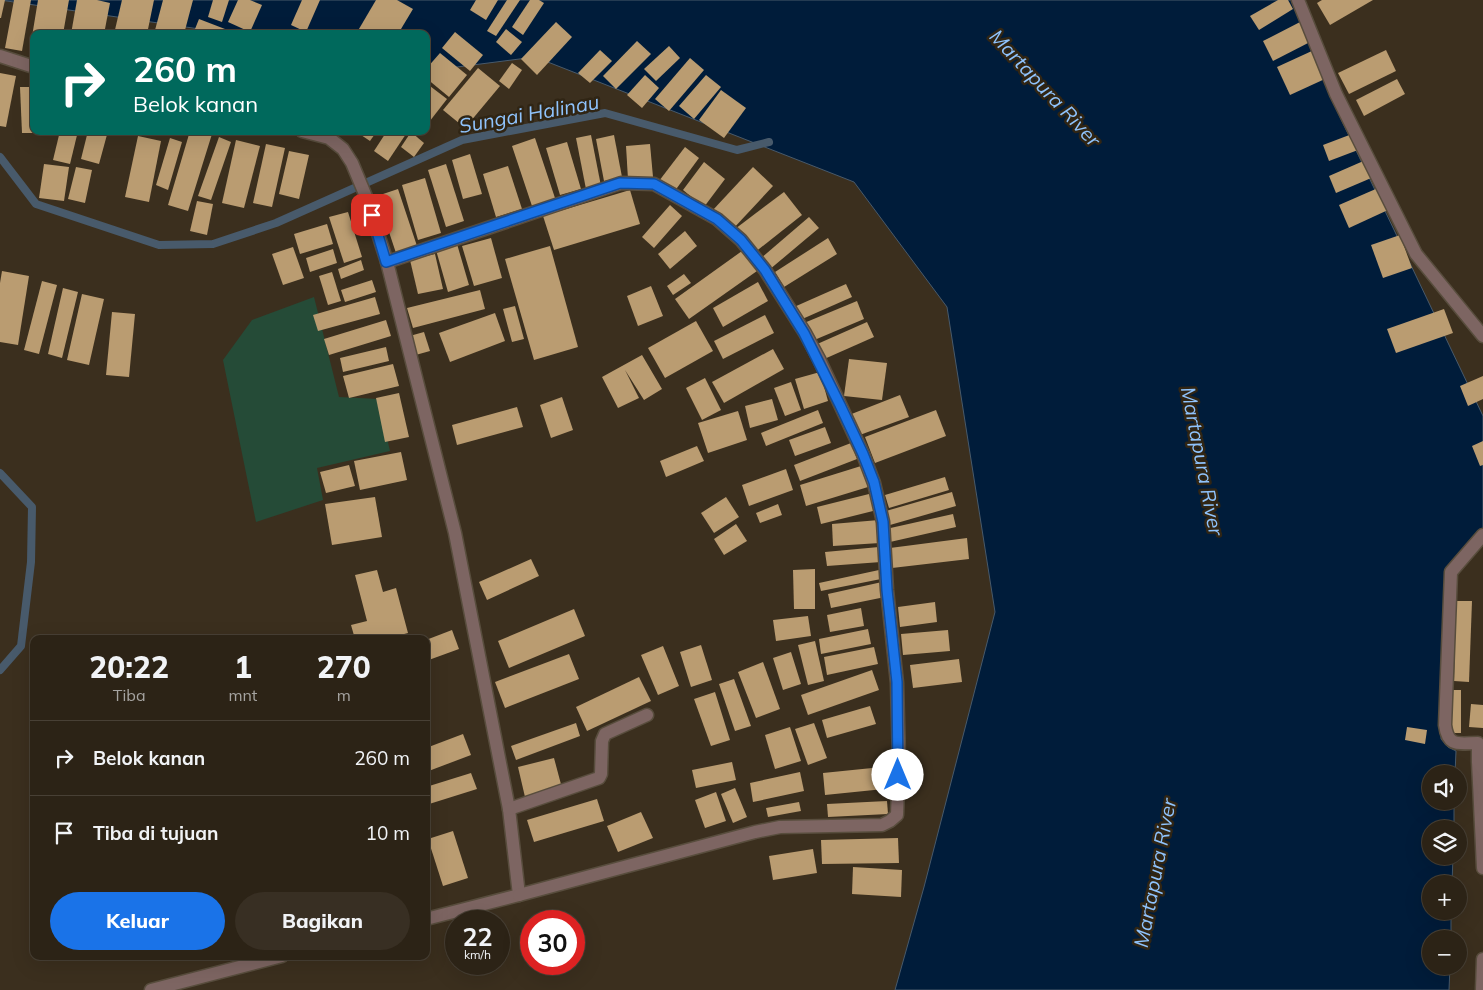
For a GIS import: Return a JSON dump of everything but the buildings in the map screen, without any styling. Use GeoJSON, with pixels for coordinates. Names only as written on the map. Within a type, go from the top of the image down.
{"type":"FeatureCollection","features":[{"type":"Feature","properties":{"kind":"street"},"geometry":{"type":"LineString","coordinates":[[1298,0],[1336,94],[1416,254],[1483,336]]}},
{"type":"Feature","properties":{"kind":"street"},"geometry":{"type":"LineString","coordinates":[[0,56],[30,66]]}},
{"type":"Feature","properties":{"kind":"street"},"geometry":{"type":"LineString","coordinates":[[317,135],[329,138],[343,149],[352,163],[367,199],[386,262],[455,533],[509,809],[518,896]]}},
{"type":"Feature","properties":{"kind":"street"},"geometry":{"type":"LineString","coordinates":[[386,262],[620,183],[654,184],[717,219],[741,240],[765,270],[819,359],[860,446],[874,482],[883,522],[887,590],[897,682],[899,760],[896,815],[890,821],[882,825],[780,827],[755,832],[430,918]]}},
{"type":"Feature","properties":{"kind":"street"},"geometry":{"type":"LineString","coordinates":[[1483,535],[1451,572],[1445,725],[1446,736],[1450,740],[1462,743],[1478,743],[1483,868]]}},
{"type":"Feature","properties":{"kind":"street"},"geometry":{"type":"LineString","coordinates":[[509,809],[599,778],[601,774],[602,741],[605,734],[647,715]]}},
{"type":"Feature","properties":{"kind":"street"},"geometry":{"type":"LineString","coordinates":[[1482,990],[1483,959]]}},
{"type":"Feature","properties":{"kind":"street"},"geometry":{"type":"LineString","coordinates":[[151,990],[267,960]]}},
{"type":"Feature","properties":{"kind":"green space"},"geometry":{"type":"Polygon","coordinates":[[[314,297],[339,397],[378,399],[390,451],[317,468],[323,500],[256,522],[223,360],[252,320],[314,297]]]}},
{"type":"Feature","properties":{"kind":"water","name":"Martapura River"},"geometry":{"type":"Polygon","coordinates":[[[0,0],[1291,0],[1331,98],[1483,416],[1483,528],[1456,559],[1445,585],[1441,739],[1448,747],[1456,751],[1455,765],[1422,765],[1422,810],[1454,810],[1454,820],[1422,820],[1422,865],[1453,865],[1452,875],[1422,875],[1422,920],[1451,920],[1451,930],[1422,930],[1422,975],[1450,975],[1449,990],[895,990],[924,887],[995,612],[947,307],[854,182],[535,57],[430,70],[430,30],[206,30],[0,0]]]}},
{"type":"Feature","properties":{"kind":"waterway","name":"Sungai Halinau"},"geometry":{"type":"LineString","coordinates":[[0,157],[36,204],[159,245],[213,244],[276,223],[462,140],[605,113],[737,150],[769,142]]}},
{"type":"Feature","properties":{"kind":"waterway","name":"Sungai Halinau"},"geometry":{"type":"LineString","coordinates":[[0,473],[32,507],[31,562],[21,646],[0,670]]}},
{"type":"Feature","properties":{"kind":"route"},"geometry":{"type":"LineString","coordinates":[[372,215],[386,262],[620,183],[654,184],[717,219],[741,240],[765,270],[812,346],[863,454],[874,482],[883,522],[887,590],[897,682],[898,775]]}}]}
